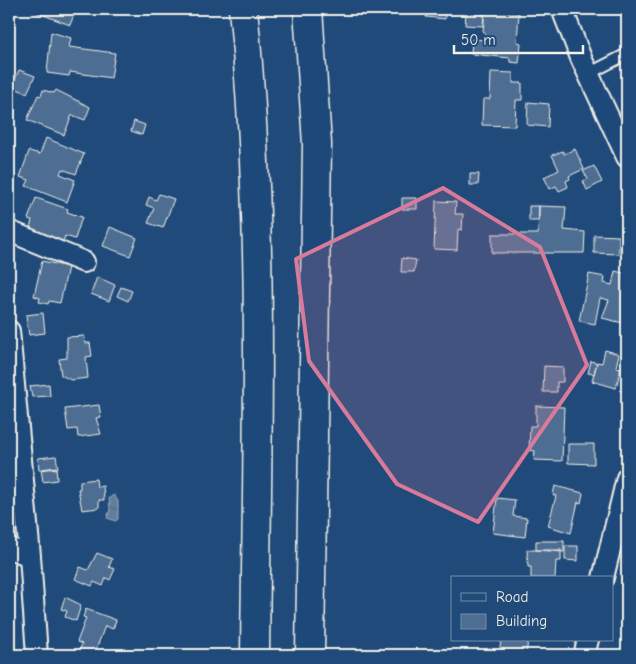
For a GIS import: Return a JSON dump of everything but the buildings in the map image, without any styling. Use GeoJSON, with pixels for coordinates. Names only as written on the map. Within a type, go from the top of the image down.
{"type":"FeatureCollection","features":[{"type":"Feature","properties":{"kind":"highway"},"geometry":{"type":"LineString","coordinates":[[243,9],[251,82],[258,232],[255,655]]}},
{"type":"Feature","properties":{"kind":"highway"},"geometry":{"type":"LineString","coordinates":[[308,9],[317,144],[310,655]]}},
{"type":"Feature","properties":{"kind":"street"},"geometry":{"type":"LineString","coordinates":[[562,9],[588,74],[627,157]]}},
{"type":"Feature","properties":{"kind":"street"},"geometry":{"type":"LineString","coordinates":[[9,231],[84,262]]}},
{"type":"Feature","properties":{"kind":"street"},"geometry":{"type":"LineString","coordinates":[[9,331],[30,556],[37,655]]}},
{"type":"Feature","properties":{"kind":"street"},"geometry":{"type":"LineString","coordinates":[[604,576],[625,498],[627,478]]}},
{"type":"Feature","properties":{"kind":"street"},"geometry":{"type":"LineString","coordinates":[[9,548],[30,556]]}},
{"type":"Feature","properties":{"kind":"street"},"geometry":{"type":"LineString","coordinates":[[584,655],[587,642]]}},
{"type":"Feature","properties":{"kind":"lane"},"geometry":{"type":"LineString","coordinates":[[588,74],[627,54]]}},
{"type":"Feature","properties":{"kind":"highlighted area"},"geometry":{"type":"Polygon","coordinates":[[[443,188],[540,247],[587,365],[478,522],[397,484],[309,361],[296,259],[443,188]]]}},
{"type":"Feature","properties":{"kind":"water"},"geometry":{"type":"Polygon","coordinates":[[[114,495],[118,501],[118,519],[116,521],[107,518],[110,510],[109,498],[114,495]]]}}]}
